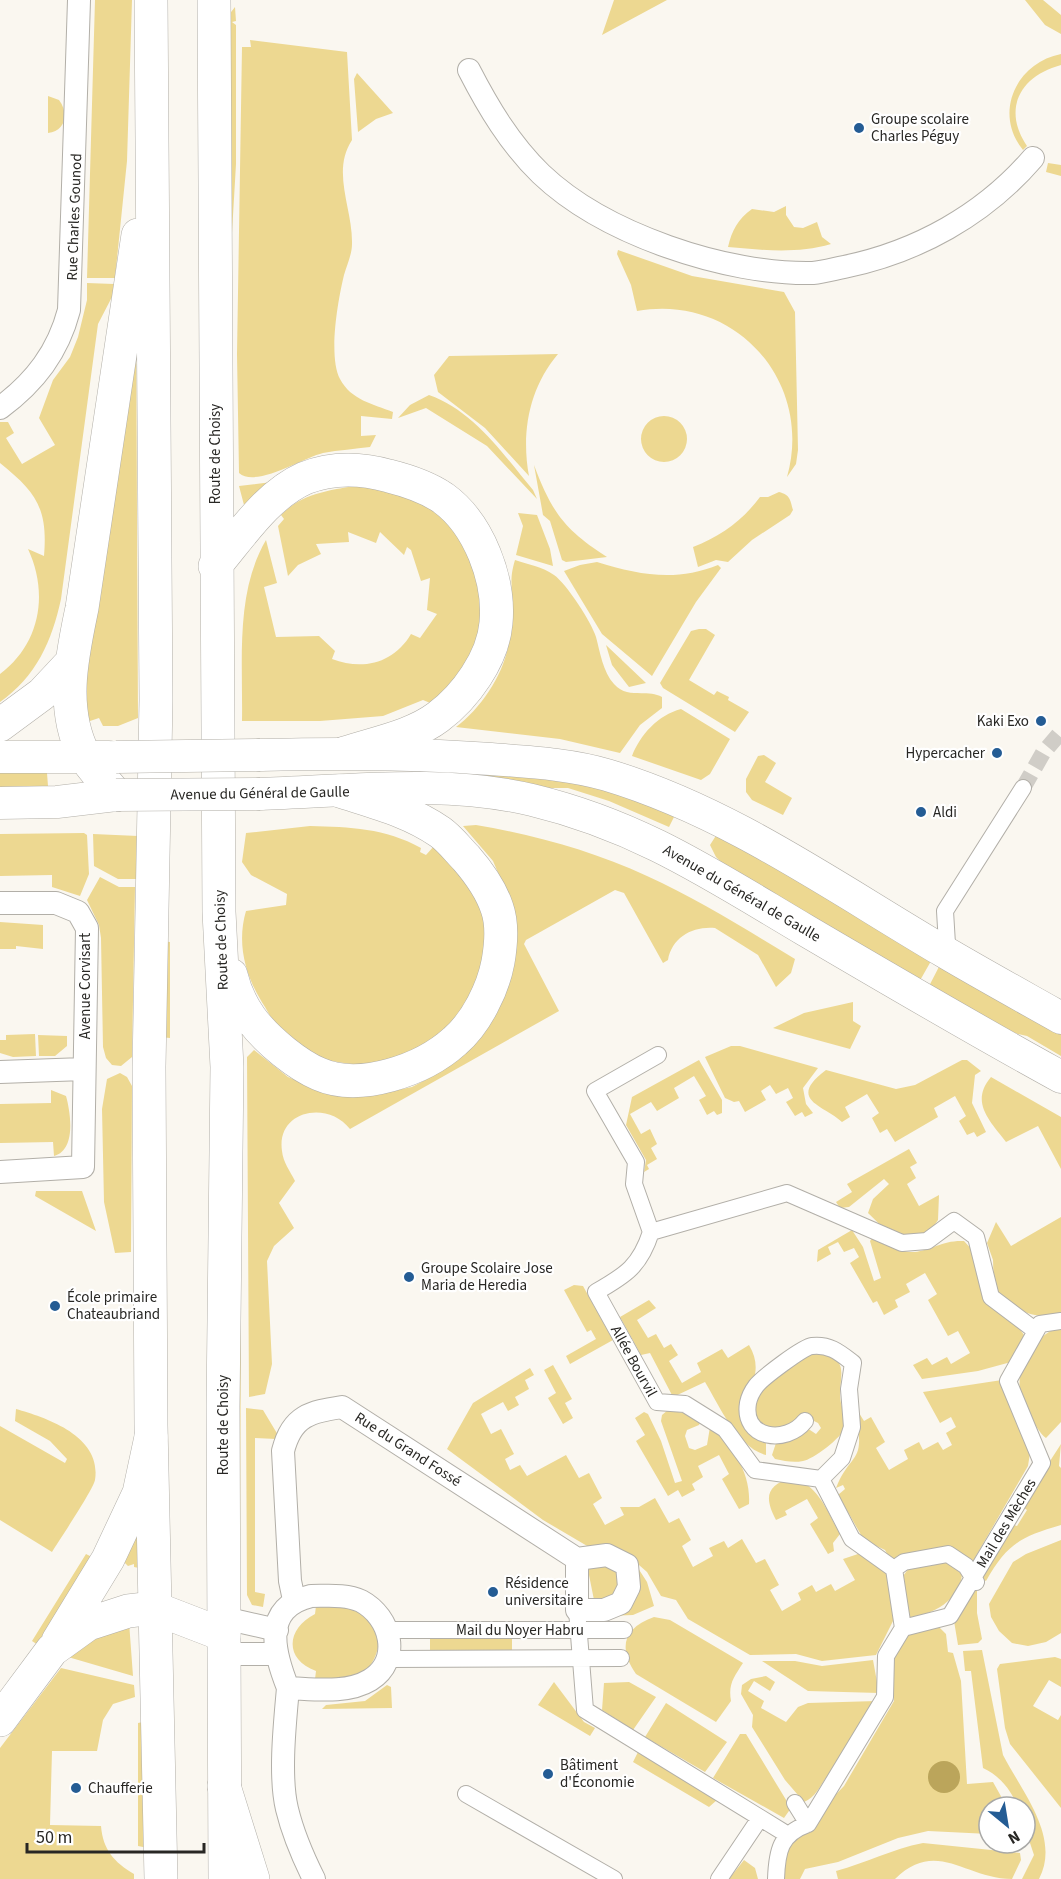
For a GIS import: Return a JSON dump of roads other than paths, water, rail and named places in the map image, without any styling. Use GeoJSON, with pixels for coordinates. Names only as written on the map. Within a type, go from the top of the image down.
{"type":"FeatureCollection","features":[{"type":"Feature","properties":{"kind":"main road"},"geometry":{"type":"LineString","coordinates":[[151,0],[156,700],[149,1067],[151,1437],[161,1879]]}},
{"type":"Feature","properties":{"kind":"main road","name":"Route de Choisy"},"geometry":{"type":"LineString","coordinates":[[214,0],[215,566],[219,912],[227,1067],[223,1406],[225,1879]]}},
{"type":"Feature","properties":{"kind":"main road"},"geometry":{"type":"LineString","coordinates":[[116,795],[100,757],[71,721],[70,664],[82,608],[153,145]]}},
{"type":"Feature","properties":{"kind":"main road"},"geometry":{"type":"LineString","coordinates":[[215,566],[282,491],[305,478],[330,470],[367,470],[410,481],[445,500],[466,523],[483,549],[494,583],[496,624],[486,656],[470,687],[437,718],[415,730],[345,753]]}},
{"type":"Feature","properties":{"kind":"main road"},"geometry":{"type":"LineString","coordinates":[[0,725],[42,694],[70,664]]}},
{"type":"Feature","properties":{"kind":"main road"},"geometry":{"type":"LineString","coordinates":[[0,757],[345,753],[535,762],[605,775],[709,813],[785,855],[942,951],[1061,1018]]}},
{"type":"Feature","properties":{"kind":"main road","name":"Avenue du Général de Gaulle"},"geometry":{"type":"LineString","coordinates":[[0,803],[57,802],[116,795],[260,794],[448,788],[531,800],[609,822],[691,861],[964,1025],[1061,1077]]}},
{"type":"Feature","properties":{"kind":"main road"},"geometry":{"type":"LineString","coordinates":[[219,912],[234,988],[244,1011],[261,1034],[289,1056],[320,1075],[357,1080],[393,1076],[425,1062],[455,1041],[478,1012],[495,977],[501,942],[498,909],[480,873],[441,833],[407,813],[340,791]]}},
{"type":"Feature","properties":{"kind":"main road"},"geometry":{"type":"LineString","coordinates":[[691,861],[709,813]]}},
{"type":"Feature","properties":{"kind":"main road"},"geometry":{"type":"LineString","coordinates":[[0,1720],[52,1650],[108,1559],[134,1503],[151,1437]]}},
{"type":"Feature","properties":{"kind":"main road"},"geometry":{"type":"LineString","coordinates":[[52,1650],[88,1624],[128,1611],[154,1608],[224,1636]]}},
{"type":"Feature","properties":{"kind":"main road"},"geometry":{"type":"LineString","coordinates":[[224,1786],[253,1879]]}},
{"type":"Feature","properties":{"kind":"street","name":"Rue Charles Gounod"},"geometry":{"type":"LineString","coordinates":[[0,408],[28,385],[52,356],[63,335],[69,310],[79,0]]}},
{"type":"Feature","properties":{"kind":"street"},"geometry":{"type":"LineString","coordinates":[[468,70],[496,117],[521,152],[542,174],[573,199],[597,215],[650,241],[713,259],[752,267],[814,273],[904,250],[949,228],[986,202],[1015,178],[1033,158]]}},
{"type":"Feature","properties":{"kind":"street"},"geometry":{"type":"LineString","coordinates":[[947,944],[945,911],[1023,788]]}},
{"type":"Feature","properties":{"kind":"street","name":"Avenue Corvisart"},"geometry":{"type":"LineString","coordinates":[[0,903],[56,903],[78,912],[87,928],[83,1167],[0,1172]]}},
{"type":"Feature","properties":{"kind":"street"},"geometry":{"type":"LineString","coordinates":[[658,1055],[595,1091],[636,1162],[634,1184],[651,1232],[787,1193],[902,1243],[927,1241],[954,1221],[976,1237],[991,1297],[1036,1331],[1040,1324],[1061,1321]]}},
{"type":"Feature","properties":{"kind":"street"},"geometry":{"type":"LineString","coordinates":[[0,1072],[84,1069]]}},
{"type":"Feature","properties":{"kind":"street","name":"Allée Bourvil"},"geometry":{"type":"LineString","coordinates":[[651,1232],[643,1254],[621,1277],[596,1292],[657,1402],[685,1404],[725,1429],[754,1470],[821,1479]]}},
{"type":"Feature","properties":{"kind":"street","name":"Mail des Mèches"},"geometry":{"type":"LineString","coordinates":[[903,1628],[950,1616],[974,1580],[1042,1463],[1008,1381],[1036,1331]]}},
{"type":"Feature","properties":{"kind":"street"},"geometry":{"type":"LineString","coordinates":[[776,1879],[777,1855],[791,1830],[808,1824],[885,1698],[886,1656],[903,1628],[894,1569],[852,1539],[821,1479],[842,1458],[852,1427],[849,1389],[853,1363],[832,1347],[812,1346],[798,1353],[757,1385],[748,1403],[749,1416],[759,1431],[769,1436],[792,1432],[805,1420]]}},
{"type":"Feature","properties":{"kind":"street","name":"Rue du Grand Fossé"},"geometry":{"type":"LineString","coordinates":[[294,1600],[290,1581],[283,1451],[287,1437],[308,1413],[342,1407],[577,1559]]}},
{"type":"Feature","properties":{"kind":"street","name":"Mail des Mèches"},"geometry":{"type":"LineString","coordinates":[[894,1569],[904,1562],[948,1554],[966,1566],[974,1580]]}},
{"type":"Feature","properties":{"kind":"street"},"geometry":{"type":"LineString","coordinates":[[577,1620],[621,1603],[629,1587],[627,1565],[607,1555],[577,1559],[577,1620],[585,1710],[788,1835]]}},
{"type":"Feature","properties":{"kind":"street"},"geometry":{"type":"LineString","coordinates":[[288,1688],[354,1686],[379,1673],[388,1659],[388,1630],[382,1618],[373,1609],[349,1596],[311,1596],[294,1600],[281,1617],[276,1630],[275,1654],[288,1688],[283,1734],[286,1808],[301,1853],[314,1879]]}},
{"type":"Feature","properties":{"kind":"street","name":"Mail du Noyer Habru"},"geometry":{"type":"LineString","coordinates":[[388,1630],[577,1620],[624,1630]]}},
{"type":"Feature","properties":{"kind":"street"},"geometry":{"type":"LineString","coordinates":[[224,1636],[276,1630]]}},
{"type":"Feature","properties":{"kind":"street"},"geometry":{"type":"LineString","coordinates":[[416,1630],[417,1659]]}},
{"type":"Feature","properties":{"kind":"street"},"geometry":{"type":"LineString","coordinates":[[224,1636],[275,1654]]}},
{"type":"Feature","properties":{"kind":"street","name":"Mail du Noyer Habru"},"geometry":{"type":"LineString","coordinates":[[388,1659],[621,1658]]}},
{"type":"Feature","properties":{"kind":"street"},"geometry":{"type":"LineString","coordinates":[[466,1794],[614,1879]]}},
{"type":"Feature","properties":{"kind":"street"},"geometry":{"type":"LineString","coordinates":[[795,1803],[808,1824]]}},
{"type":"Feature","properties":{"kind":"street"},"geometry":{"type":"LineString","coordinates":[[719,1879],[760,1818]]}},
{"type":"Feature","properties":{"kind":"tunnel"},"geometry":{"type":"LineString","coordinates":[[1023,788],[1043,753],[1061,732]]}},
{"type":"Feature","properties":{"kind":"place","name":"Groupe scolaire Charles Péguy"},"geometry":{"type":"Point","coordinates":[859,128]}},
{"type":"Feature","properties":{"kind":"place","name":"Kaki Exo"},"geometry":{"type":"Point","coordinates":[1041,721]}},
{"type":"Feature","properties":{"kind":"place","name":"Hypercacher"},"geometry":{"type":"Point","coordinates":[997,753]}},
{"type":"Feature","properties":{"kind":"place","name":"Aldi"},"geometry":{"type":"Point","coordinates":[921,812]}},
{"type":"Feature","properties":{"kind":"place","name":"Groupe Scolaire Jose Maria de Heredia"},"geometry":{"type":"Point","coordinates":[409,1277]}},
{"type":"Feature","properties":{"kind":"place","name":"École primaire Chateaubriand"},"geometry":{"type":"Point","coordinates":[55,1306]}},
{"type":"Feature","properties":{"kind":"place","name":"Résidence universitaire"},"geometry":{"type":"Point","coordinates":[493,1592]}},
{"type":"Feature","properties":{"kind":"place","name":"Bâtiment d'Économie"},"geometry":{"type":"Point","coordinates":[548,1774]}},
{"type":"Feature","properties":{"kind":"place","name":"Chaufferie"},"geometry":{"type":"Point","coordinates":[76,1788]}}]}
